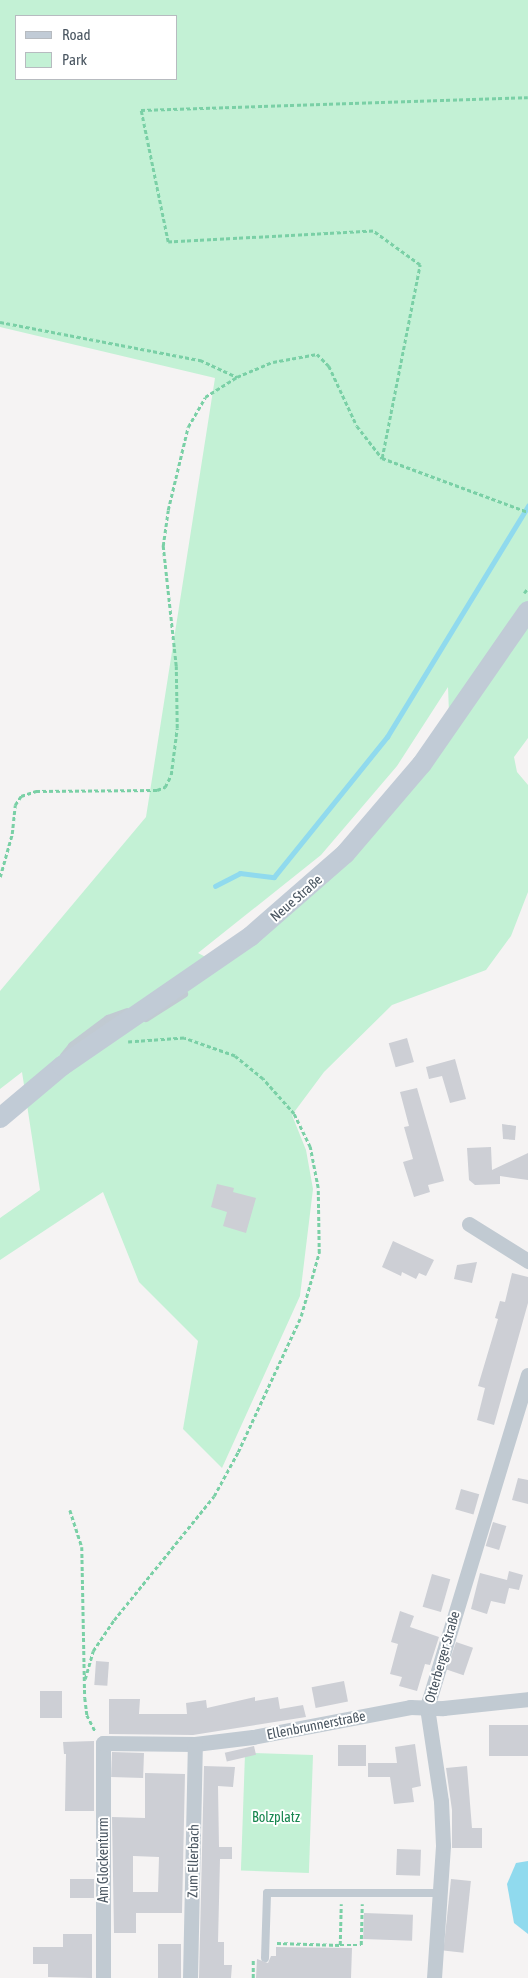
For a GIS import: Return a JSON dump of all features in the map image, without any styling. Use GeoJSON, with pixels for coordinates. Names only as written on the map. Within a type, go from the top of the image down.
{"type":"FeatureCollection","features":[{"type":"Feature","properties":{"kind":"main road","name":"Neue Straße"},"geometry":{"type":"LineString","coordinates":[[0,1118],[51,1074],[115,1037],[153,1003],[211,963],[299,897],[383,812],[422,764],[525,604]]}},
{"type":"Feature","properties":{"kind":"street"},"geometry":{"type":"LineString","coordinates":[[470,1224],[528,1261]]}},
{"type":"Feature","properties":{"kind":"street","name":"Otterberger Straße"},"geometry":{"type":"LineString","coordinates":[[434,1978],[443,1845],[441,1801],[427,1707],[528,1375]]}},
{"type":"Feature","properties":{"kind":"street","name":"Ellenbrunnerstraße"},"geometry":{"type":"LineString","coordinates":[[103,1743],[195,1744],[253,1736],[410,1707],[528,1699]]}},
{"type":"Feature","properties":{"kind":"street","name":"Am Glockenturm"},"geometry":{"type":"LineString","coordinates":[[103,1743],[103,1978]]}},
{"type":"Feature","properties":{"kind":"street","name":"Zum Ellerbach"},"geometry":{"type":"LineString","coordinates":[[190,1978],[195,1744]]}},
{"type":"Feature","properties":{"kind":"lane"},"geometry":{"type":"LineString","coordinates":[[115,1037],[157,1014],[196,985],[211,963]]}},
{"type":"Feature","properties":{"kind":"lane"},"geometry":{"type":"LineString","coordinates":[[51,1074],[72,1046],[108,1019],[153,1003]]}},
{"type":"Feature","properties":{"kind":"lane"},"geometry":{"type":"LineString","coordinates":[[264,1958],[267,1893],[440,1893]]}},
{"type":"Feature","properties":{"kind":"path"},"geometry":{"type":"LineString","coordinates":[[382,458],[420,265],[373,231],[168,242],[141,110],[528,97]]}},
{"type":"Feature","properties":{"kind":"path"},"geometry":{"type":"LineString","coordinates":[[0,322],[200,360],[237,377]]}},
{"type":"Feature","properties":{"kind":"path"},"geometry":{"type":"LineString","coordinates":[[0,877],[12,834],[15,805],[21,796],[36,791],[157,790],[165,787],[171,775],[177,728],[176,666],[163,546],[168,510],[188,427],[205,397],[237,377],[273,362],[317,354],[329,366],[357,426],[382,458],[528,512]]}},
{"type":"Feature","properties":{"kind":"path"},"geometry":{"type":"LineString","coordinates":[[525,604],[528,588]]}},
{"type":"Feature","properties":{"kind":"path"},"geometry":{"type":"LineString","coordinates":[[85,1679],[94,1651],[114,1620],[214,1496],[238,1452],[301,1316],[319,1253],[318,1188],[310,1147],[294,1114],[262,1079],[235,1056],[184,1038],[115,1037]]}},
{"type":"Feature","properties":{"kind":"path"},"geometry":{"type":"LineString","coordinates":[[70,1510],[82,1547],[87,1715],[103,1743]]}},
{"type":"Feature","properties":{"kind":"path"},"geometry":{"type":"LineString","coordinates":[[340,1945],[341,1894]]}},
{"type":"Feature","properties":{"kind":"path"},"geometry":{"type":"LineString","coordinates":[[265,1943],[360,1945],[361,1912]]}},
{"type":"Feature","properties":{"kind":"green space"},"geometry":{"type":"Polygon","coordinates":[[[0,0],[528,0],[528,738],[514,757],[517,772],[528,785],[528,892],[511,936],[486,970],[392,1005],[324,1072],[292,1115],[306,1150],[313,1189],[300,1296],[222,1468],[183,1429],[198,1341],[139,1282],[103,1192],[0,1260],[0,1218],[40,1190],[22,1072],[0,1089],[0,991],[146,817],[215,378],[0,327],[0,0]],[[448,687],[397,766],[321,855],[198,953],[221,965],[450,739],[448,687]]]}},
{"type":"Feature","properties":{"kind":"green space","name":"Bolzplatz"},"geometry":{"type":"Polygon","coordinates":[[[245,1753],[313,1755],[309,1873],[241,1871],[245,1753]]]}},
{"type":"Feature","properties":{"kind":"water"},"geometry":{"type":"Polygon","coordinates":[[[528,1861],[528,1934],[514,1923],[507,1884],[516,1863],[528,1861]]]}},
{"type":"Feature","properties":{"kind":"building"},"geometry":{"type":"Polygon","coordinates":[[[407,1038],[414,1062],[396,1067],[389,1043],[407,1038]]]}},
{"type":"Feature","properties":{"kind":"building"},"geometry":{"type":"Polygon","coordinates":[[[455,1059],[466,1099],[450,1103],[442,1076],[429,1079],[426,1067],[455,1059]]]}},
{"type":"Feature","properties":{"kind":"building"},"geometry":{"type":"Polygon","coordinates":[[[417,1088],[444,1181],[428,1185],[430,1192],[414,1197],[403,1162],[413,1159],[404,1127],[409,1126],[400,1092],[417,1088]]]}},
{"type":"Feature","properties":{"kind":"building"},"geometry":{"type":"Polygon","coordinates":[[[502,1124],[516,1126],[515,1140],[503,1139],[502,1124]]]}},
{"type":"Feature","properties":{"kind":"building"},"geometry":{"type":"Polygon","coordinates":[[[491,1147],[492,1170],[528,1153],[528,1180],[500,1176],[500,1184],[475,1185],[469,1180],[467,1148],[491,1147]]]}},
{"type":"Feature","properties":{"kind":"building"},"geometry":{"type":"Polygon","coordinates":[[[217,1184],[234,1188],[233,1192],[256,1198],[246,1233],[223,1226],[227,1212],[211,1207],[217,1184]]]}},
{"type":"Feature","properties":{"kind":"building"},"geometry":{"type":"Polygon","coordinates":[[[393,1241],[434,1260],[426,1276],[419,1273],[416,1279],[402,1272],[401,1276],[382,1267],[393,1241]]]}},
{"type":"Feature","properties":{"kind":"building"},"geometry":{"type":"Polygon","coordinates":[[[477,1262],[472,1283],[454,1279],[457,1265],[477,1262]]]}},
{"type":"Feature","properties":{"kind":"building"},"geometry":{"type":"Polygon","coordinates":[[[512,1273],[528,1277],[528,1303],[494,1425],[477,1420],[485,1388],[478,1386],[498,1319],[495,1318],[500,1301],[505,1302],[512,1273]]]}},
{"type":"Feature","properties":{"kind":"building"},"geometry":{"type":"Polygon","coordinates":[[[518,1478],[528,1480],[528,1504],[512,1500],[518,1478]]]}},
{"type":"Feature","properties":{"kind":"building"},"geometry":{"type":"Polygon","coordinates":[[[461,1489],[479,1494],[473,1514],[455,1509],[461,1489]]]}},
{"type":"Feature","properties":{"kind":"building"},"geometry":{"type":"Polygon","coordinates":[[[493,1522],[506,1526],[499,1550],[486,1546],[493,1522]]]}},
{"type":"Feature","properties":{"kind":"building"},"geometry":{"type":"Polygon","coordinates":[[[509,1571],[523,1575],[519,1590],[509,1588],[505,1604],[491,1601],[487,1614],[471,1609],[480,1573],[507,1580],[509,1571]]]}},
{"type":"Feature","properties":{"kind":"building"},"geometry":{"type":"Polygon","coordinates":[[[432,1574],[450,1579],[441,1612],[423,1607],[432,1574]]]}},
{"type":"Feature","properties":{"kind":"building"},"geometry":{"type":"Polygon","coordinates":[[[400,1611],[414,1616],[410,1627],[439,1637],[430,1665],[425,1664],[417,1691],[399,1686],[402,1677],[390,1674],[398,1644],[391,1642],[400,1611]]]}},
{"type":"Feature","properties":{"kind":"building"},"geometry":{"type":"Polygon","coordinates":[[[456,1642],[473,1648],[464,1675],[447,1669],[456,1642]]]}},
{"type":"Feature","properties":{"kind":"building"},"geometry":{"type":"Polygon","coordinates":[[[96,1661],[109,1662],[107,1686],[94,1685],[96,1661]]]}},
{"type":"Feature","properties":{"kind":"building"},"geometry":{"type":"Polygon","coordinates":[[[344,1681],[348,1702],[316,1708],[312,1687],[344,1681]]]}},
{"type":"Feature","properties":{"kind":"building"},"geometry":{"type":"Polygon","coordinates":[[[40,1691],[62,1691],[62,1718],[40,1718],[40,1691]]]}},
{"type":"Feature","properties":{"kind":"building"},"geometry":{"type":"Polygon","coordinates":[[[255,1697],[255,1701],[278,1697],[280,1709],[303,1705],[306,1717],[193,1735],[109,1734],[109,1699],[140,1699],[139,1714],[187,1714],[186,1703],[206,1700],[207,1708],[255,1697]]]}},
{"type":"Feature","properties":{"kind":"building"},"geometry":{"type":"Polygon","coordinates":[[[489,1725],[528,1725],[528,1756],[489,1756],[489,1725]]]}},
{"type":"Feature","properties":{"kind":"building"},"geometry":{"type":"Polygon","coordinates":[[[94,1741],[94,1811],[65,1811],[66,1754],[64,1754],[63,1742],[94,1741]]]}},
{"type":"Feature","properties":{"kind":"building"},"geometry":{"type":"Polygon","coordinates":[[[415,1744],[421,1786],[412,1788],[414,1802],[394,1804],[390,1777],[368,1777],[368,1763],[397,1763],[395,1747],[415,1744]]]}},
{"type":"Feature","properties":{"kind":"building"},"geometry":{"type":"Polygon","coordinates":[[[338,1745],[366,1745],[366,1766],[338,1766],[338,1745]]]}},
{"type":"Feature","properties":{"kind":"building"},"geometry":{"type":"Polygon","coordinates":[[[254,1746],[256,1755],[227,1762],[225,1753],[254,1746]]]}},
{"type":"Feature","properties":{"kind":"building"},"geometry":{"type":"Polygon","coordinates":[[[112,1752],[144,1753],[143,1778],[111,1777],[112,1752]]]}},
{"type":"Feature","properties":{"kind":"building"},"geometry":{"type":"Polygon","coordinates":[[[204,1766],[235,1767],[233,1787],[218,1786],[219,1847],[232,1847],[232,1859],[220,1859],[218,1942],[224,1942],[224,1965],[232,1965],[231,1978],[199,1978],[204,1766]]]}},
{"type":"Feature","properties":{"kind":"building"},"geometry":{"type":"Polygon","coordinates":[[[467,1766],[472,1828],[482,1828],[482,1848],[452,1848],[452,1810],[446,1768],[467,1766]]]}},
{"type":"Feature","properties":{"kind":"building"},"geometry":{"type":"Polygon","coordinates":[[[145,1773],[185,1774],[182,1913],[136,1913],[136,1933],[114,1933],[112,1817],[145,1818],[145,1773]],[[133,1856],[133,1892],[158,1892],[159,1857],[133,1856]]]}},
{"type":"Feature","properties":{"kind":"building"},"geometry":{"type":"Polygon","coordinates":[[[397,1849],[421,1850],[420,1876],[396,1875],[397,1849]]]}},
{"type":"Feature","properties":{"kind":"building"},"geometry":{"type":"Polygon","coordinates":[[[70,1879],[94,1879],[94,1898],[70,1898],[70,1879]]]}},
{"type":"Feature","properties":{"kind":"building"},"geometry":{"type":"Polygon","coordinates":[[[451,1879],[471,1881],[463,1953],[443,1951],[451,1879]]]}},
{"type":"Feature","properties":{"kind":"building"},"geometry":{"type":"Polygon","coordinates":[[[364,1913],[413,1915],[412,1941],[363,1939],[364,1913]]]}},
{"type":"Feature","properties":{"kind":"building"},"geometry":{"type":"Polygon","coordinates":[[[63,1934],[92,1934],[92,1978],[48,1977],[48,1964],[33,1964],[33,1947],[63,1947],[63,1934]]]}},
{"type":"Feature","properties":{"kind":"building"},"geometry":{"type":"Polygon","coordinates":[[[158,1944],[181,1944],[181,1978],[158,1978],[158,1944]]]}},
{"type":"Feature","properties":{"kind":"building"},"geometry":{"type":"Polygon","coordinates":[[[276,1947],[352,1948],[351,1978],[256,1978],[257,1959],[268,1963],[271,1956],[276,1956],[276,1947]]]}},
{"type":"Feature","properties":{"kind":"waterway"},"geometry":{"type":"LineString","coordinates":[[215,886],[240,873],[274,877],[387,737],[528,506]]}}]}
